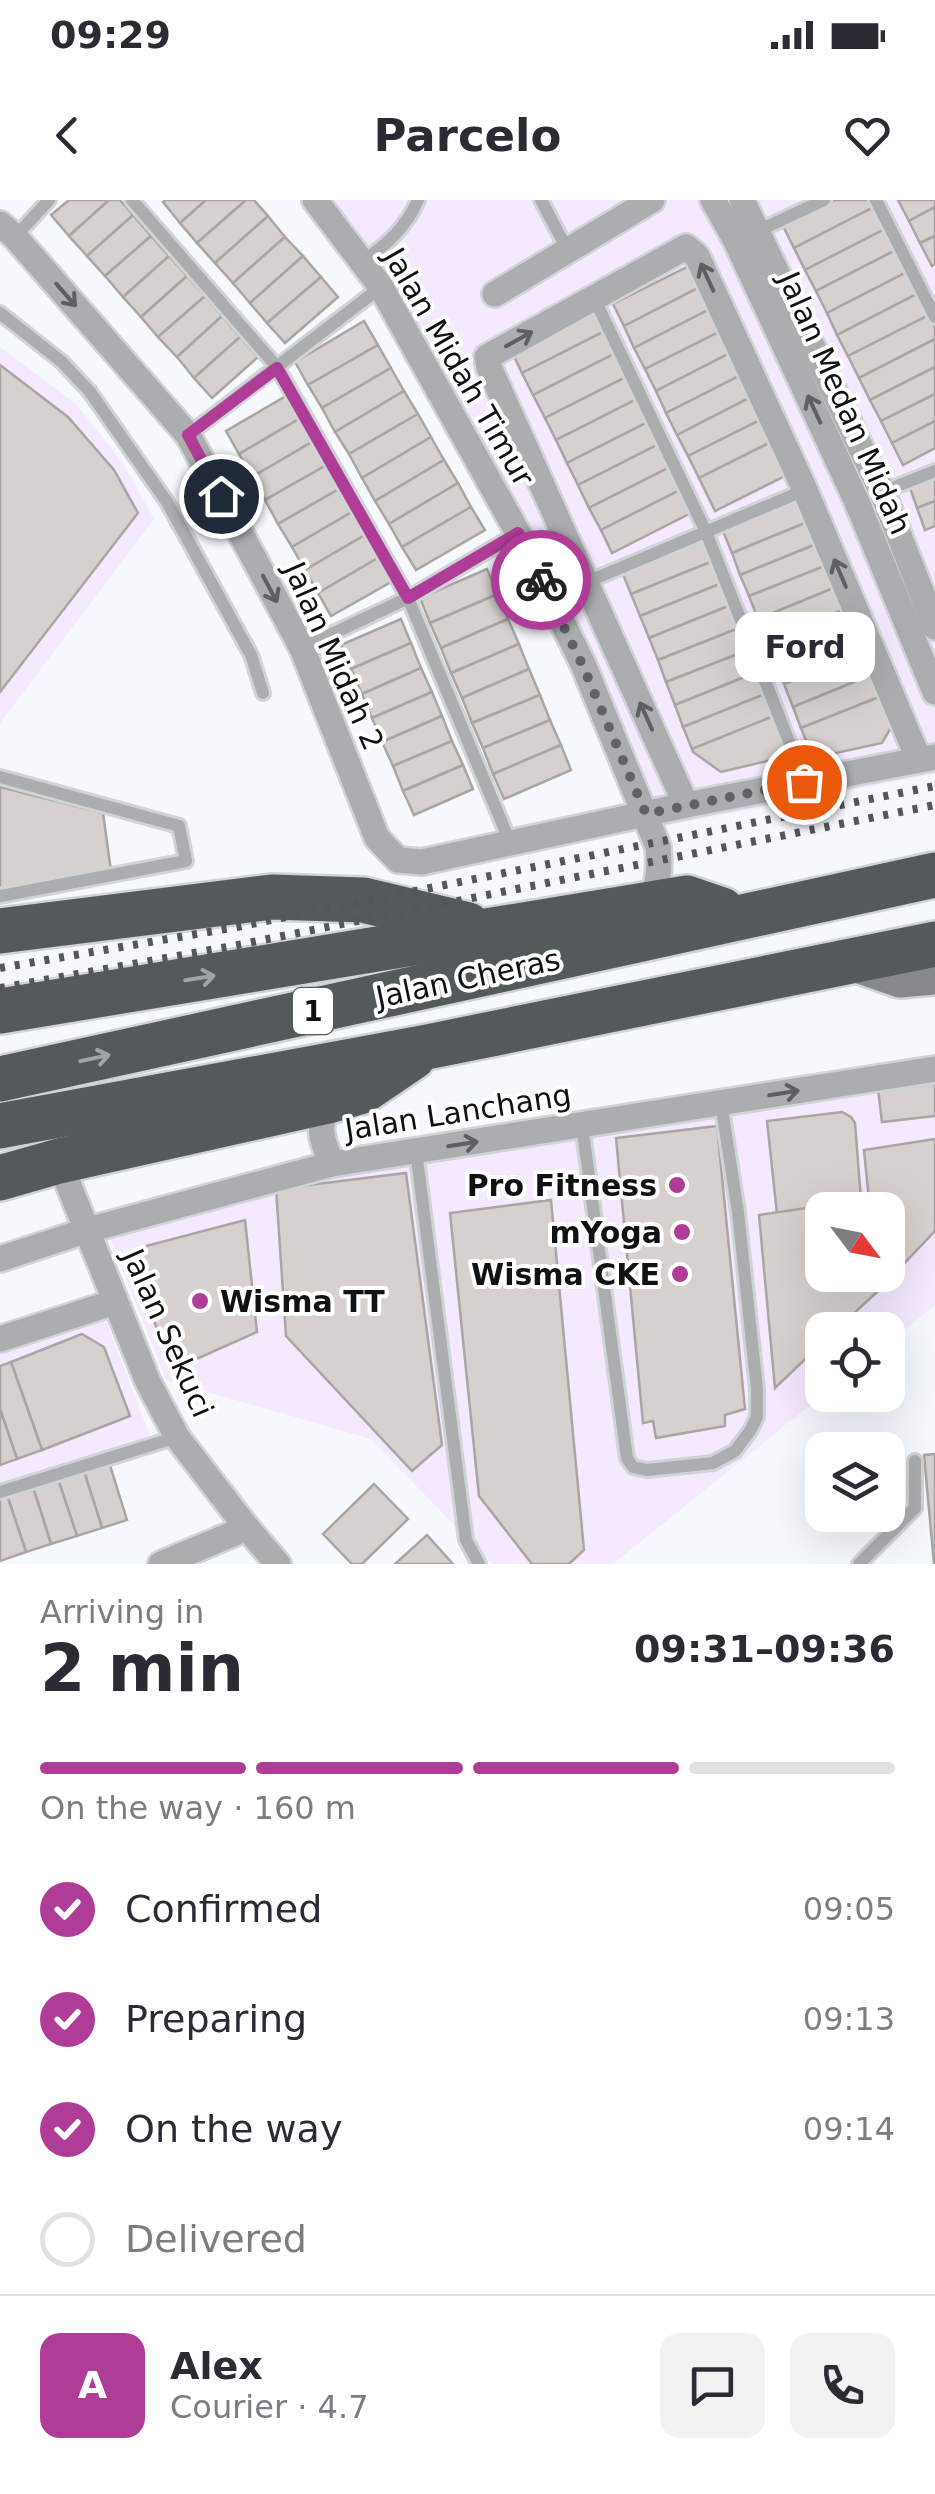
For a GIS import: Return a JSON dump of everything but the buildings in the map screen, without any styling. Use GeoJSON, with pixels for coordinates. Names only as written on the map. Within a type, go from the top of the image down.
{"type":"FeatureCollection","features":[{"type":"Feature","properties":{"kind":"highway","name":"Jalan Cheras"},"geometry":{"type":"LineString","coordinates":[[0,1079],[935,875]]}},
{"type":"Feature","properties":{"kind":"highway"},"geometry":{"type":"LineString","coordinates":[[7,915],[272,897],[363,900],[489,930]]}},
{"type":"Feature","properties":{"kind":"highway"},"geometry":{"type":"LineString","coordinates":[[0,1011],[687,898],[742,916]]}},
{"type":"Feature","properties":{"kind":"highway","name":"Jalan Cheras"},"geometry":{"type":"LineString","coordinates":[[0,1126],[427,1047],[935,944]]}},
{"type":"Feature","properties":{"kind":"highway"},"geometry":{"type":"LineString","coordinates":[[0,1178],[363,1091],[427,1047]]}},
{"type":"Feature","properties":{"kind":"street","name":"Jalan Midah Timur"},"geometry":{"type":"LineString","coordinates":[[315,200],[381,287],[518,533],[582,664],[658,847],[660,867],[656,890],[648,905]]}},
{"type":"Feature","properties":{"kind":"street"},"geometry":{"type":"LineString","coordinates":[[495,294],[652,200]]}},
{"type":"Feature","properties":{"kind":"street","name":"Jalan Medan Midah"},"geometry":{"type":"LineString","coordinates":[[713,200],[747,236],[882,492],[935,627]]}},
{"type":"Feature","properties":{"kind":"street","name":"Jalan Medan Midah"},"geometry":{"type":"LineString","coordinates":[[742,200],[747,236],[935,692]]}},
{"type":"Feature","properties":{"kind":"street","name":"Jalan Midah 2"},"geometry":{"type":"LineString","coordinates":[[8,231],[188,435],[302,648],[377,838],[398,860],[422,862],[510,842]]}},
{"type":"Feature","properties":{"kind":"street"},"geometry":{"type":"LineString","coordinates":[[510,842],[927,758],[697,256],[686,247],[487,357],[686,805]]}},
{"type":"Feature","properties":{"kind":"street"},"geometry":{"type":"LineString","coordinates":[[806,490],[841,468]]}},
{"type":"Feature","properties":{"kind":"street"},"geometry":{"type":"LineString","coordinates":[[857,502],[882,492]]}},
{"type":"Feature","properties":{"kind":"street"},"geometry":{"type":"LineString","coordinates":[[848,962],[900,980],[935,977]]}},
{"type":"Feature","properties":{"kind":"street","name":"Jalan Lanchang"},"geometry":{"type":"LineString","coordinates":[[0,1259],[88,1230],[332,1164],[935,1070]]}},
{"type":"Feature","properties":{"kind":"street"},"geometry":{"type":"LineString","coordinates":[[332,1100],[322,1116],[322,1138],[332,1164]]}},
{"type":"Feature","properties":{"kind":"street","name":"Jalan Sekuci"},"geometry":{"type":"LineString","coordinates":[[59,1161],[148,1382],[177,1438],[278,1564]]}},
{"type":"Feature","properties":{"kind":"street"},"geometry":{"type":"LineString","coordinates":[[0,1338],[115,1302]]}},
{"type":"Feature","properties":{"kind":"street"},"geometry":{"type":"LineString","coordinates":[[161,1564],[246,1528]]}},
{"type":"Feature","properties":{"kind":"lane"},"geometry":{"type":"LineString","coordinates":[[8,231],[49,200]]}},
{"type":"Feature","properties":{"kind":"lane"},"geometry":{"type":"LineString","coordinates":[[132,200],[277,368],[408,598],[510,842]]}},
{"type":"Feature","properties":{"kind":"lane"},"geometry":{"type":"LineString","coordinates":[[362,262],[400,231],[418,200]]}},
{"type":"Feature","properties":{"kind":"lane"},"geometry":{"type":"LineString","coordinates":[[541,200],[568,252]]}},
{"type":"Feature","properties":{"kind":"lane"},"geometry":{"type":"LineString","coordinates":[[747,236],[824,200]]}},
{"type":"Feature","properties":{"kind":"lane"},"geometry":{"type":"LineString","coordinates":[[876,200],[935,317]]}},
{"type":"Feature","properties":{"kind":"lane"},"geometry":{"type":"LineString","coordinates":[[188,435],[381,287]]}},
{"type":"Feature","properties":{"kind":"lane"},"geometry":{"type":"LineString","coordinates":[[594,298],[706,532],[804,782]]}},
{"type":"Feature","properties":{"kind":"lane"},"geometry":{"type":"LineString","coordinates":[[0,313],[62,362],[90,392],[168,502],[251,655],[264,693]]}},
{"type":"Feature","properties":{"kind":"lane"},"geometry":{"type":"LineString","coordinates":[[882,492],[935,472]]}},
{"type":"Feature","properties":{"kind":"lane"},"geometry":{"type":"LineString","coordinates":[[587,582],[806,490]]}},
{"type":"Feature","properties":{"kind":"lane"},"geometry":{"type":"LineString","coordinates":[[302,648],[408,598],[518,533]]}},
{"type":"Feature","properties":{"kind":"lane"},"geometry":{"type":"LineString","coordinates":[[0,778],[179,826],[186,861],[7,915]]}},
{"type":"Feature","properties":{"kind":"lane"},"geometry":{"type":"LineString","coordinates":[[582,1125],[626,1458],[633,1467],[647,1470],[713,1463],[734,1451],[757,1417],[740,1232],[721,1103]]}},
{"type":"Feature","properties":{"kind":"lane"},"geometry":{"type":"LineString","coordinates":[[416,1151],[466,1540],[479,1564]]}},
{"type":"Feature","properties":{"kind":"lane"},"geometry":{"type":"LineString","coordinates":[[0,1492],[177,1438]]}},
{"type":"Feature","properties":{"kind":"lane"},"geometry":{"type":"LineString","coordinates":[[860,1564],[915,1508],[915,1462]]}},
{"type":"Feature","properties":{"kind":"shaded area"},"geometry":{"type":"Polygon","coordinates":[[[316,200],[935,200],[935,774],[666,826],[392,292],[316,200]]]}},
{"type":"Feature","properties":{"kind":"shaded area"},"geometry":{"type":"Polygon","coordinates":[[[0,347],[76,404],[123,463],[154,519],[0,723],[0,347]]]}},
{"type":"Feature","properties":{"kind":"shaded area"},"geometry":{"type":"Polygon","coordinates":[[[935,1082],[935,1305],[905,1329],[905,1312],[805,1312],[805,1409],[613,1564],[492,1564],[371,1439],[166,1380],[109,1235],[327,1176],[935,1082]]]}},
{"type":"Feature","properties":{"kind":"shaded area"},"geometry":{"type":"Polygon","coordinates":[[[105,1318],[150,1436],[0,1482],[0,1351],[105,1318]]]}},
{"type":"Feature","properties":{"kind":"railway"},"geometry":{"type":"LineString","coordinates":[[0,968],[237,927],[935,786]]}},
{"type":"Feature","properties":{"kind":"railway"},"geometry":{"type":"LineString","coordinates":[[0,988],[238,945],[935,805]]}},
{"type":"Feature","properties":{"kind":"way so far"},"geometry":{"type":"LineString","coordinates":[[541,580],[582,664],[646,814],[804,782]]}},
{"type":"Feature","properties":{"kind":"place","name":"Ford"},"geometry":{"type":"Point","coordinates":[804,782]}},
{"type":"Feature","properties":{"kind":"place","name":"Pro Fitness"},"geometry":{"type":"Point","coordinates":[677,1185]}},
{"type":"Feature","properties":{"kind":"place","name":"mYoga"},"geometry":{"type":"Point","coordinates":[682,1232]}},
{"type":"Feature","properties":{"kind":"place","name":"Wisma CKE"},"geometry":{"type":"Point","coordinates":[680,1274]}},
{"type":"Feature","properties":{"kind":"place","name":"Wisma TT"},"geometry":{"type":"Point","coordinates":[200,1301]}},
{"type":"Feature","properties":{"kind":"route"},"geometry":{"type":"LineString","coordinates":[[221,496],[188,435],[277,368],[408,598],[518,533],[541,580]]}}]}
